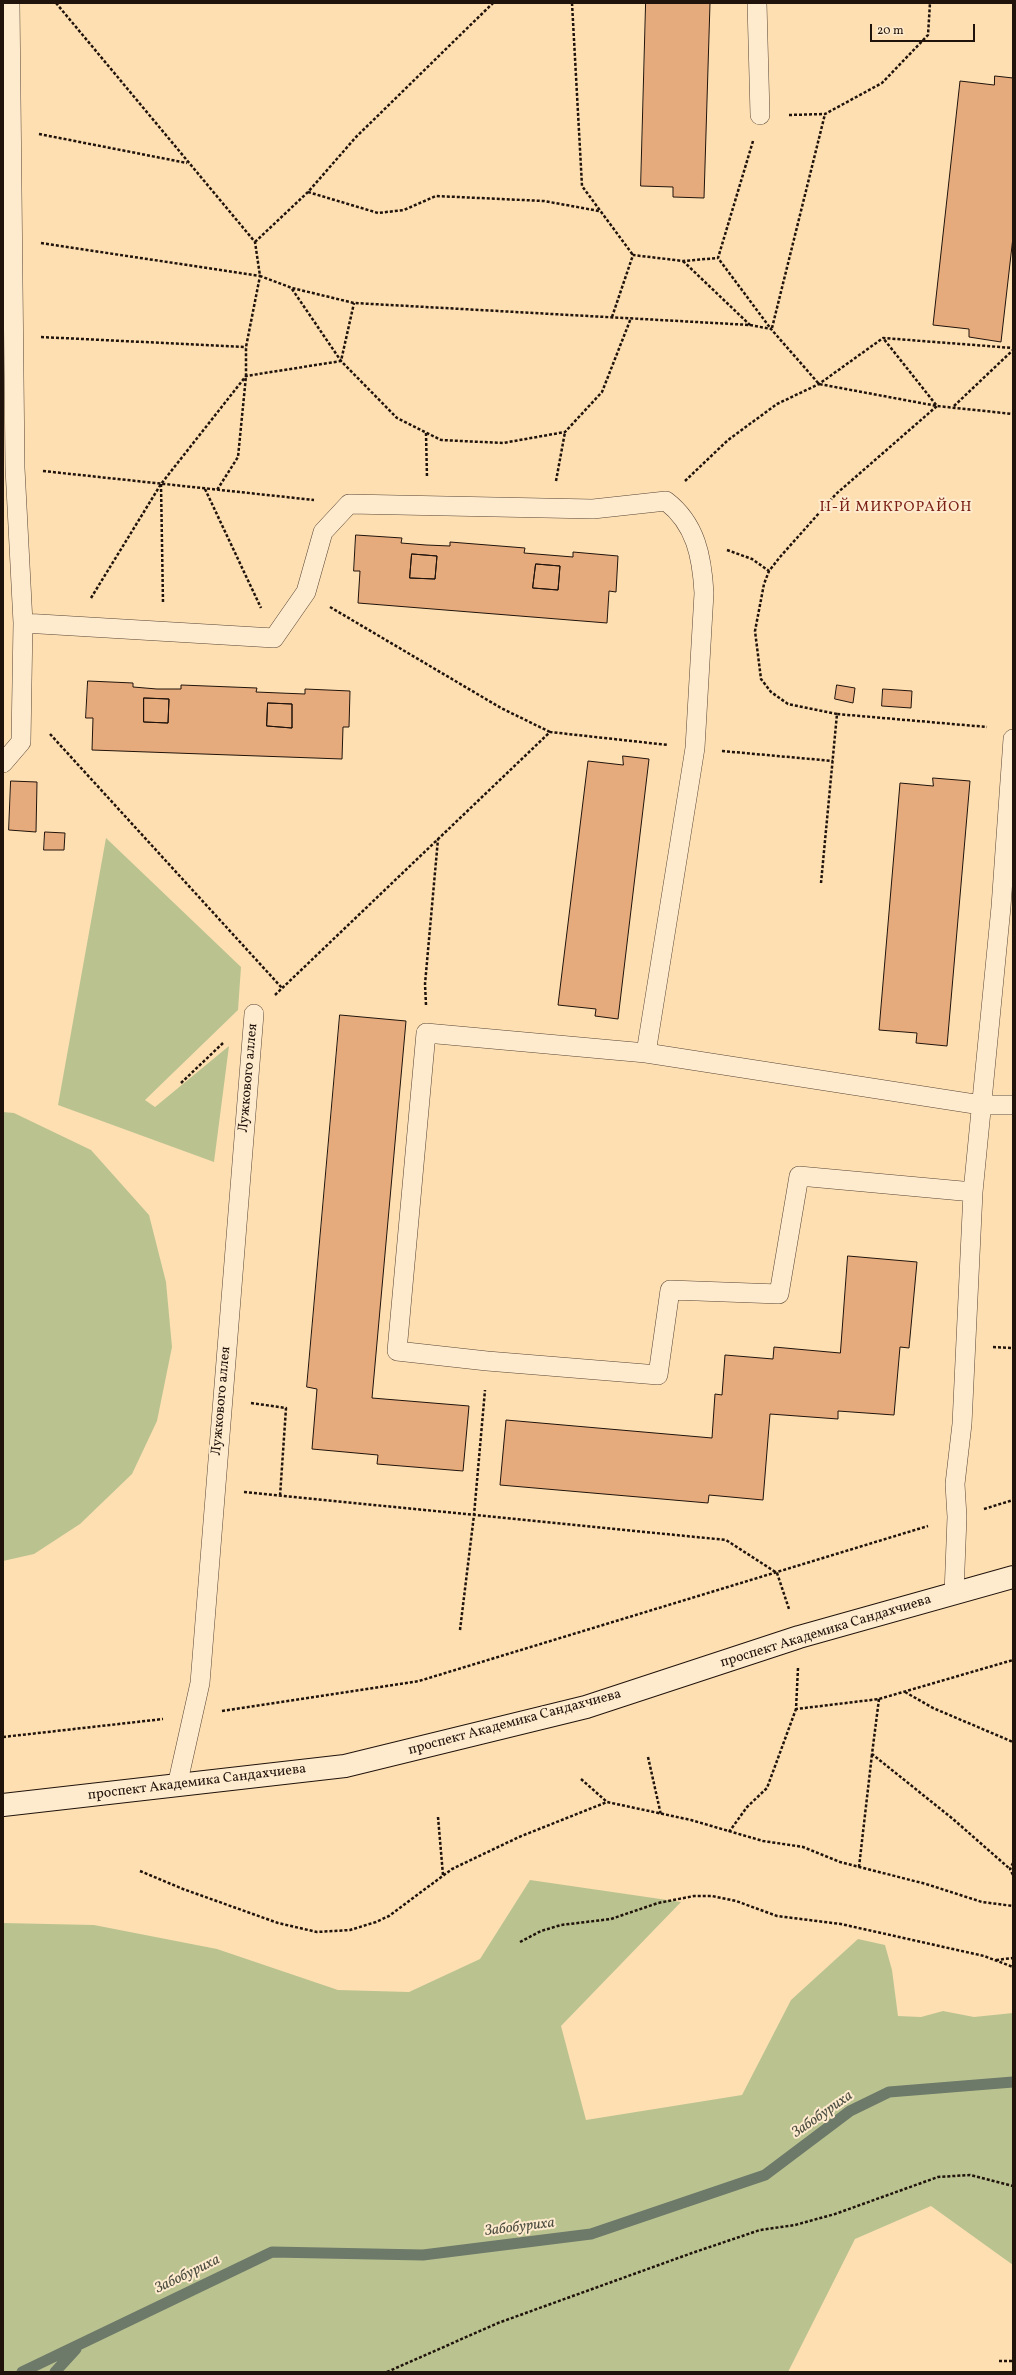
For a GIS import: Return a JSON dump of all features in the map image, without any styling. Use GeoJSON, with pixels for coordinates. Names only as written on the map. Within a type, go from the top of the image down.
{"type":"FeatureCollection","features":[{"type":"Feature","properties":{"kind":"main road","name":"проспект Академика Сандахчиева"},"geometry":{"type":"LineString","coordinates":[[3,1805],[345,1766],[586,1707],[799,1637],[1013,1577]]}},
{"type":"Feature","properties":{"kind":"lane"},"geometry":{"type":"LineString","coordinates":[[3,763],[21,742],[23,623],[14,468],[10,3]]}},
{"type":"Feature","properties":{"kind":"lane"},"geometry":{"type":"LineString","coordinates":[[757,3],[760,116]]}},
{"type":"Feature","properties":{"kind":"lane"},"geometry":{"type":"LineString","coordinates":[[23,623],[274,638],[306,592],[323,532],[348,504],[593,509],[666,501],[678,510],[697,541],[703,570],[704,593],[695,748],[646,1053]]}},
{"type":"Feature","properties":{"kind":"lane"},"geometry":{"type":"LineString","coordinates":[[954,1594],[957,1517],[955,1484],[962,1424],[973,1192],[981,1105],[1007,908],[1013,739]]}},
{"type":"Feature","properties":{"kind":"lane","name":"Лужкового аллея"},"geometry":{"type":"LineString","coordinates":[[177,1786],[191,1715],[200,1683],[254,1014]]}},
{"type":"Feature","properties":{"kind":"lane"},"geometry":{"type":"LineString","coordinates":[[973,1192],[799,1176],[779,1294],[670,1290],[658,1376],[487,1361],[397,1351],[426,1033],[646,1053],[981,1105],[1013,1105]]}},
{"type":"Feature","properties":{"kind":"path"},"geometry":{"type":"LineString","coordinates":[[56,3],[255,242],[260,276],[246,347],[246,376],[238,457],[217,490]]}},
{"type":"Feature","properties":{"kind":"path"},"geometry":{"type":"LineString","coordinates":[[255,242],[308,192],[356,137],[493,3]]}},
{"type":"Feature","properties":{"kind":"path"},"geometry":{"type":"LineString","coordinates":[[572,3],[582,186],[633,255],[683,261],[718,258]]}},
{"type":"Feature","properties":{"kind":"path"},"geometry":{"type":"LineString","coordinates":[[718,258],[760,116],[825,114],[882,82],[928,35],[930,3]]}},
{"type":"Feature","properties":{"kind":"path"},"geometry":{"type":"LineString","coordinates":[[771,329],[825,114]]}},
{"type":"Feature","properties":{"kind":"path"},"geometry":{"type":"LineString","coordinates":[[11,128],[188,163]]}},
{"type":"Feature","properties":{"kind":"path"},"geometry":{"type":"LineString","coordinates":[[308,192],[378,213],[404,210],[436,196],[544,201],[599,211]]}},
{"type":"Feature","properties":{"kind":"path"},"geometry":{"type":"LineString","coordinates":[[13,239],[260,276],[292,288],[354,303],[750,325],[771,329]]}},
{"type":"Feature","properties":{"kind":"path"},"geometry":{"type":"LineString","coordinates":[[612,317],[633,255]]}},
{"type":"Feature","properties":{"kind":"path"},"geometry":{"type":"LineString","coordinates":[[718,258],[771,329],[819,384],[937,406],[954,406],[1013,414]]}},
{"type":"Feature","properties":{"kind":"path"},"geometry":{"type":"LineString","coordinates":[[683,261],[750,325]]}},
{"type":"Feature","properties":{"kind":"path"},"geometry":{"type":"LineString","coordinates":[[292,288],[341,361],[396,418],[441,440],[503,443],[565,432]]}},
{"type":"Feature","properties":{"kind":"path"},"geometry":{"type":"LineString","coordinates":[[341,361],[354,303]]}},
{"type":"Feature","properties":{"kind":"path"},"geometry":{"type":"LineString","coordinates":[[551,508],[565,432],[602,392],[631,318]]}},
{"type":"Feature","properties":{"kind":"path"},"geometry":{"type":"LineString","coordinates":[[13,336],[246,347]]}},
{"type":"Feature","properties":{"kind":"path"},"geometry":{"type":"LineString","coordinates":[[883,338],[937,406]]}},
{"type":"Feature","properties":{"kind":"path"},"geometry":{"type":"LineString","coordinates":[[666,501],[728,440],[776,404],[819,384],[883,338],[1013,349]]}},
{"type":"Feature","properties":{"kind":"path"},"geometry":{"type":"LineString","coordinates":[[954,406],[1013,349]]}},
{"type":"Feature","properties":{"kind":"path"},"geometry":{"type":"LineString","coordinates":[[72,627],[160,484],[246,376],[341,361]]}},
{"type":"Feature","properties":{"kind":"path"},"geometry":{"type":"LineString","coordinates":[[937,406],[836,494],[769,571],[764,584],[755,632],[762,678],[771,692],[788,704],[837,714],[990,728]]}},
{"type":"Feature","properties":{"kind":"path"},"geometry":{"type":"LineString","coordinates":[[426,433],[428,506]]}},
{"type":"Feature","properties":{"kind":"path"},"geometry":{"type":"LineString","coordinates":[[14,468],[348,504]]}},
{"type":"Feature","properties":{"kind":"path"},"geometry":{"type":"LineString","coordinates":[[160,484],[164,632]]}},
{"type":"Feature","properties":{"kind":"path"},"geometry":{"type":"LineString","coordinates":[[204,489],[274,638]]}},
{"type":"Feature","properties":{"kind":"path"},"geometry":{"type":"LineString","coordinates":[[697,541],[743,555],[769,571]]}},
{"type":"Feature","properties":{"kind":"path"},"geometry":{"type":"LineString","coordinates":[[306,592],[501,708],[550,732],[832,761]]}},
{"type":"Feature","properties":{"kind":"path"},"geometry":{"type":"LineString","coordinates":[[21,690],[50,734],[282,988]]}},
{"type":"Feature","properties":{"kind":"path"},"geometry":{"type":"LineString","coordinates":[[821,883],[837,714]]}},
{"type":"Feature","properties":{"kind":"path"},"geometry":{"type":"LineString","coordinates":[[181,1083],[550,732]]}},
{"type":"Feature","properties":{"kind":"path"},"geometry":{"type":"LineString","coordinates":[[426,1033],[425,984],[438,839]]}},
{"type":"Feature","properties":{"kind":"path"},"geometry":{"type":"LineString","coordinates":[[460,1630],[474,1515],[487,1361]]}},
{"type":"Feature","properties":{"kind":"path"},"geometry":{"type":"LineString","coordinates":[[222,1400],[286,1408],[280,1496]]}},
{"type":"Feature","properties":{"kind":"path"},"geometry":{"type":"LineString","coordinates":[[215,1489],[726,1540],[777,1573],[799,1637],[796,1709],[767,1788],[747,1807],[730,1832]]}},
{"type":"Feature","properties":{"kind":"path"},"geometry":{"type":"LineString","coordinates":[[3,1737],[191,1715],[419,1681],[1013,1500]]}},
{"type":"Feature","properties":{"kind":"path"},"geometry":{"type":"LineString","coordinates":[[796,1709],[879,1699],[1013,1660]]}},
{"type":"Feature","properties":{"kind":"path"},"geometry":{"type":"LineString","coordinates":[[904,1691],[933,1708],[1013,1742]]}},
{"type":"Feature","properties":{"kind":"path"},"geometry":{"type":"LineString","coordinates":[[859,1867],[879,1699]]}},
{"type":"Feature","properties":{"kind":"path"},"geometry":{"type":"LineString","coordinates":[[872,1754],[953,1819],[1010,1869],[1013,1875]]}},
{"type":"Feature","properties":{"kind":"path"},"geometry":{"type":"LineString","coordinates":[[648,1757],[661,1815]]}},
{"type":"Feature","properties":{"kind":"path"},"geometry":{"type":"LineString","coordinates":[[582,1779],[607,1802],[661,1815],[691,1820],[763,1841],[803,1847],[840,1862],[926,1884],[982,1902],[1013,1906]]}},
{"type":"Feature","properties":{"kind":"path"},"geometry":{"type":"LineString","coordinates":[[140,1871],[182,1889],[278,1923],[317,1932],[350,1930],[376,1922],[389,1916],[443,1875],[519,1837],[607,1802]]}},
{"type":"Feature","properties":{"kind":"path"},"geometry":{"type":"LineString","coordinates":[[438,1817],[443,1875]]}},
{"type":"Feature","properties":{"kind":"path"},"geometry":{"type":"LineString","coordinates":[[1010,1869],[1013,1863]]}},
{"type":"Feature","properties":{"kind":"path"},"geometry":{"type":"LineString","coordinates":[[520,1942],[541,1931],[561,1925],[611,1919],[658,1904],[694,1896],[712,1896],[736,1901],[778,1916],[841,1924],[995,1960],[1013,1967]]}},
{"type":"Feature","properties":{"kind":"path"},"geometry":{"type":"LineString","coordinates":[[995,1960],[1013,1958]]}},
{"type":"Feature","properties":{"kind":"path"},"geometry":{"type":"LineString","coordinates":[[387,2372],[498,2323],[692,2253],[760,2230],[795,2225],[835,2214],[938,2177],[970,2175],[1013,2186]]}},
{"type":"Feature","properties":{"kind":"path"},"geometry":{"type":"LineString","coordinates":[[999,2361],[1013,2361]]}},
{"type":"Feature","properties":{"kind":"green space"},"geometry":{"type":"Polygon","coordinates":[[[106,838],[241,967],[238,1010],[145,1100],[155,1107],[229,1046],[214,1162],[58,1105],[106,838]]]}},
{"type":"Feature","properties":{"kind":"green space"},"geometry":{"type":"Polygon","coordinates":[[[3,1112],[14,1113],[91,1150],[149,1215],[166,1282],[172,1347],[157,1421],[132,1474],[80,1524],[34,1554],[3,1561],[3,1112]]]}},
{"type":"Feature","properties":{"kind":"green space"},"geometry":{"type":"Polygon","coordinates":[[[530,1880],[681,1902],[561,2026],[586,2120],[742,2095],[791,2000],[858,1939],[885,1945],[892,1970],[898,2016],[921,2017],[943,2011],[974,2017],[1013,2013],[1013,2265],[931,2206],[855,2239],[788,2372],[3,2372],[3,1923],[94,1925],[217,1949],[338,1990],[409,1992],[480,1959],[530,1880]]]}},
{"type":"Feature","properties":{"kind":"building"},"geometry":{"type":"Polygon","coordinates":[[[646,3],[710,3],[704,198],[673,197],[673,187],[641,186],[646,3]]]}},
{"type":"Feature","properties":{"kind":"building"},"geometry":{"type":"Polygon","coordinates":[[[995,76],[1013,78],[1013,237],[1001,342],[969,337],[969,329],[933,325],[960,81],[994,85],[995,76]]]}},
{"type":"Feature","properties":{"kind":"building"},"geometry":{"type":"Polygon","coordinates":[[[356,535],[402,538],[401,543],[426,545],[450,546],[450,542],[525,548],[524,553],[573,557],[573,552],[618,556],[616,592],[609,591],[607,623],[358,603],[360,571],[354,571],[356,535]],[[412,554],[410,578],[435,579],[437,556],[412,554]],[[536,564],[533,588],[558,590],[560,566],[536,564]]]}},
{"type":"Feature","properties":{"kind":"building"},"geometry":{"type":"Polygon","coordinates":[[[412,554],[437,556],[435,579],[410,578],[412,554]]]}},
{"type":"Feature","properties":{"kind":"building"},"geometry":{"type":"Polygon","coordinates":[[[536,564],[560,566],[558,590],[533,588],[536,564]]]}},
{"type":"Feature","properties":{"kind":"building"},"geometry":{"type":"Polygon","coordinates":[[[88,681],[133,683],[133,687],[157,689],[181,689],[181,685],[257,688],[256,692],[305,694],[305,689],[350,691],[349,727],[343,727],[342,759],[92,750],[93,718],[86,718],[88,681]],[[144,698],[144,722],[168,723],[169,699],[144,698]],[[268,703],[267,726],[292,728],[292,704],[268,703]]]}},
{"type":"Feature","properties":{"kind":"building"},"geometry":{"type":"Polygon","coordinates":[[[837,685],[855,688],[853,703],[835,699],[837,685]]]}},
{"type":"Feature","properties":{"kind":"building"},"geometry":{"type":"Polygon","coordinates":[[[883,689],[912,691],[911,708],[882,706],[883,689]]]}},
{"type":"Feature","properties":{"kind":"building"},"geometry":{"type":"Polygon","coordinates":[[[144,698],[169,699],[168,723],[144,722],[144,698]]]}},
{"type":"Feature","properties":{"kind":"building"},"geometry":{"type":"Polygon","coordinates":[[[268,703],[292,704],[292,728],[267,726],[268,703]]]}},
{"type":"Feature","properties":{"kind":"building"},"geometry":{"type":"Polygon","coordinates":[[[623,756],[649,759],[618,1019],[595,1016],[596,1009],[558,1005],[588,761],[623,765],[623,756]]]}},
{"type":"Feature","properties":{"kind":"building"},"geometry":{"type":"Polygon","coordinates":[[[933,778],[970,781],[947,1046],[916,1043],[917,1033],[879,1030],[900,783],[933,786],[933,778]]]}},
{"type":"Feature","properties":{"kind":"building"},"geometry":{"type":"Polygon","coordinates":[[[11,781],[37,782],[36,832],[9,830],[11,781]]]}},
{"type":"Feature","properties":{"kind":"building"},"geometry":{"type":"Polygon","coordinates":[[[45,832],[65,833],[64,850],[44,850],[45,832]]]}},
{"type":"Feature","properties":{"kind":"building"},"geometry":{"type":"Polygon","coordinates":[[[340,1015],[406,1021],[372,1398],[469,1406],[463,1471],[377,1464],[378,1455],[312,1449],[317,1389],[307,1387],[340,1015]]]}},
{"type":"Feature","properties":{"kind":"building"},"geometry":{"type":"Polygon","coordinates":[[[848,1256],[917,1262],[909,1348],[900,1347],[894,1415],[838,1411],[838,1419],[770,1414],[763,1500],[709,1495],[708,1503],[500,1485],[506,1420],[712,1438],[715,1394],[722,1395],[725,1355],[773,1359],[774,1347],[840,1353],[848,1256]]]}},
{"type":"Feature","properties":{"kind":"waterway","name":"Забобуриха"},"geometry":{"type":"LineString","coordinates":[[22,2372],[272,2252],[423,2255],[591,2234],[765,2175],[850,2111],[889,2092],[1013,2082]]}},
{"type":"Feature","properties":{"kind":"waterway"},"geometry":{"type":"LineString","coordinates":[[55,2372],[76,2349]]}},
{"type":"Feature","properties":{"kind":"district","name":"II-Й МИКРОРАЙОН"},"geometry":{"type":"Point","coordinates":[896,508]}}]}
